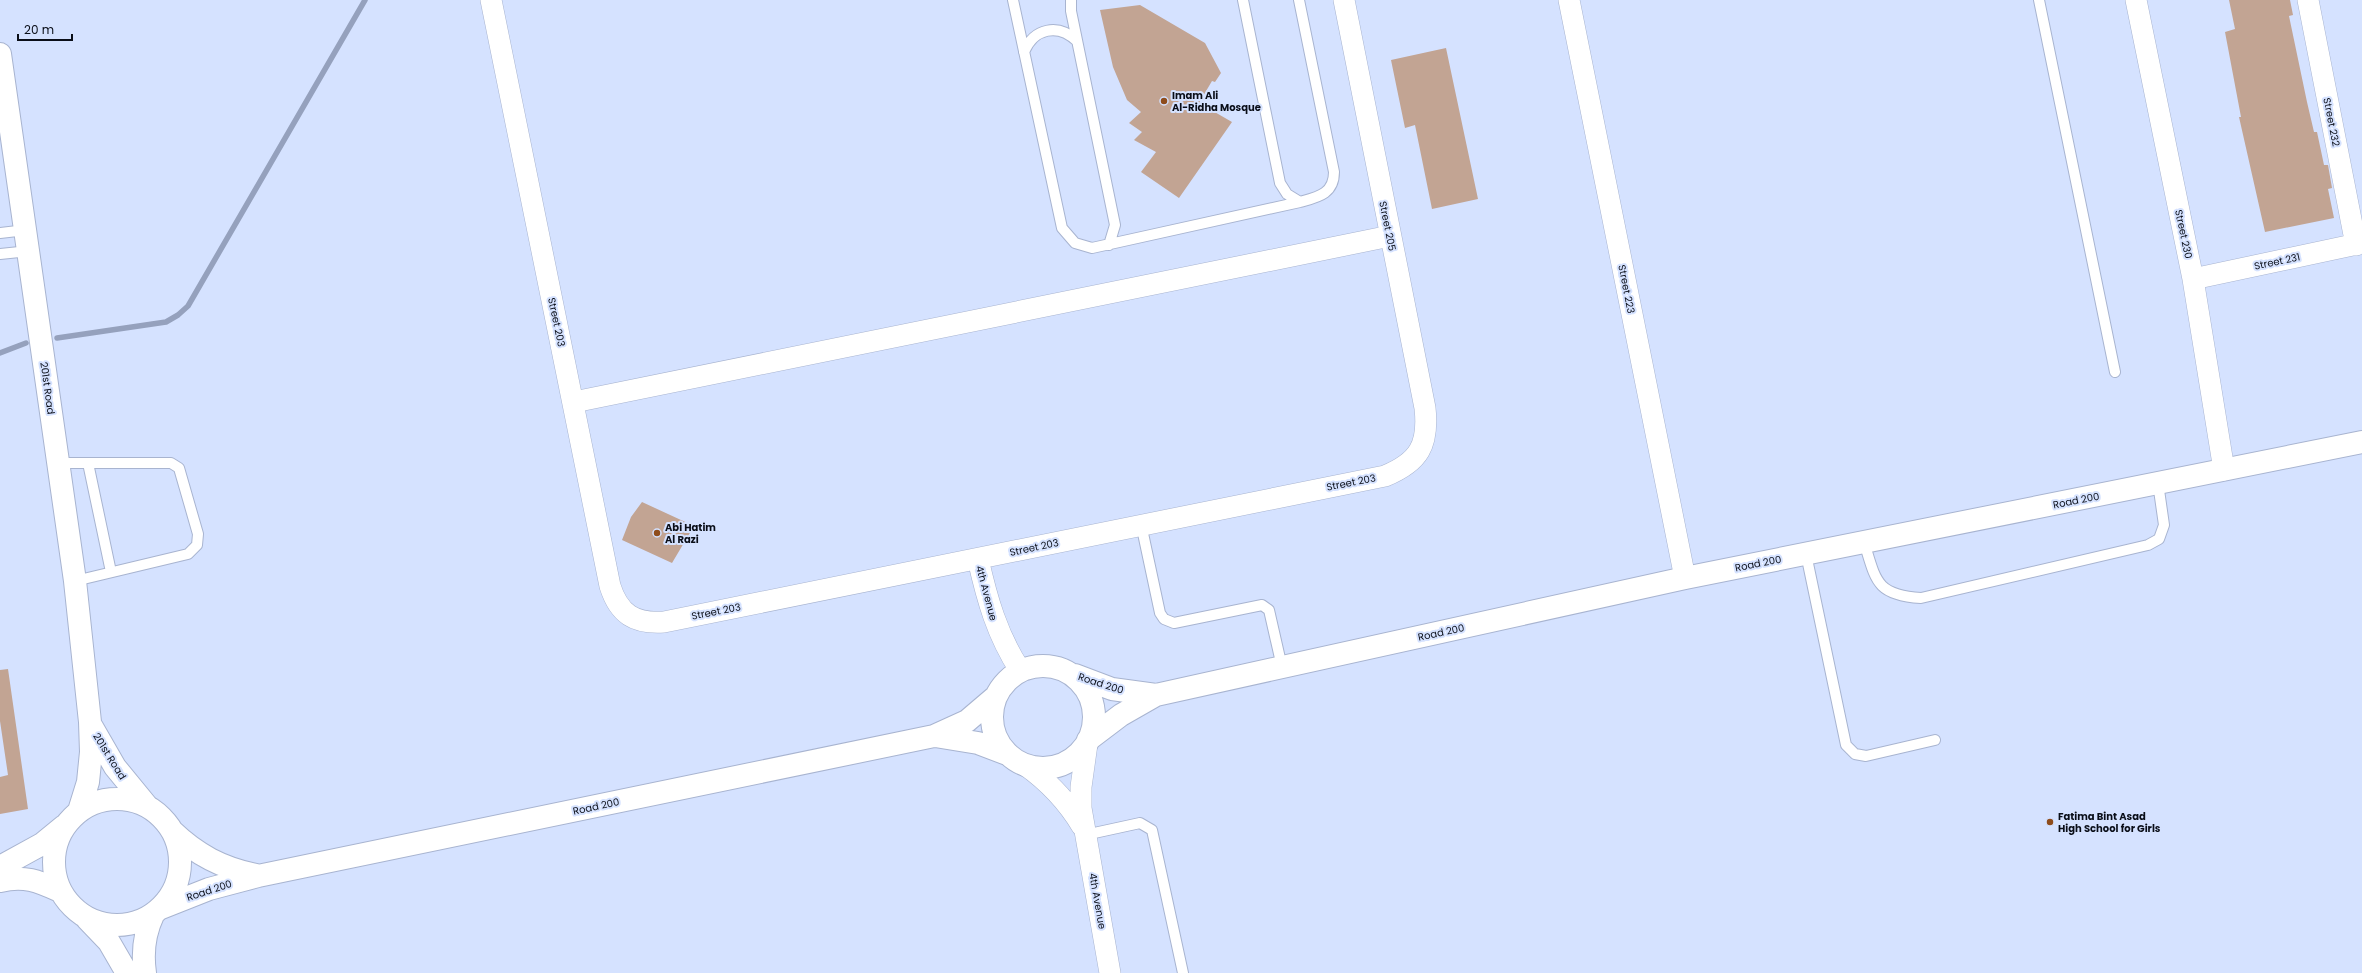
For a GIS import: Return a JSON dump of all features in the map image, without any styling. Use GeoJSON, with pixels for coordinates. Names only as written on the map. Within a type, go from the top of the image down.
{"type":"FeatureCollection","features":[{"type":"Feature","properties":{"kind":"main road","name":"201st Road"},"geometry":{"type":"LineString","coordinates":[[0,54],[28,241],[75,581],[90,722],[91,752],[88,782],[72,818]]}},
{"type":"Feature","properties":{"kind":"main road","name":"Road 200"},"geometry":{"type":"LineString","coordinates":[[1088,742],[1121,716],[1156,695],[1685,578],[2362,442]]}},
{"type":"Feature","properties":{"kind":"main road"},"geometry":{"type":"LineString","coordinates":[[1045,665],[1058,667],[1070,673],[1085,687],[1093,706],[1094,720],[1088,742],[1070,761],[1059,766],[1042,768],[1025,765],[1007,754],[999,744],[992,722],[994,698],[1004,682],[1020,670],[1045,665]]}},
{"type":"Feature","properties":{"kind":"main road","name":"Road 200"},"geometry":{"type":"LineString","coordinates":[[1070,673],[1112,689],[1156,695]]}},
{"type":"Feature","properties":{"kind":"main road","name":"Road 200"},"geometry":{"type":"LineString","coordinates":[[157,911],[209,890],[258,876],[934,736],[967,721],[994,698]]}},
{"type":"Feature","properties":{"kind":"main road","name":"201st Road"},"geometry":{"type":"LineString","coordinates":[[90,722],[115,768],[148,807]]}},
{"type":"Feature","properties":{"kind":"main road","name":"Road 200"},"geometry":{"type":"LineString","coordinates":[[934,736],[971,741],[1007,754]]}},
{"type":"Feature","properties":{"kind":"main road"},"geometry":{"type":"LineString","coordinates":[[0,867],[42,844],[72,818],[95,802],[114,799],[131,800],[148,807],[162,817],[172,831],[178,846],[180,863],[179,874],[171,895],[157,911],[147,931],[144,948],[145,973]]}},
{"type":"Feature","properties":{"kind":"main road"},"geometry":{"type":"LineString","coordinates":[[72,818],[57,840],[53,857],[55,875],[60,892],[71,906],[85,917],[109,942],[127,973]]}},
{"type":"Feature","properties":{"kind":"main road","name":"Road 200"},"geometry":{"type":"LineString","coordinates":[[172,831],[202,856],[220,865],[258,876]]}},
{"type":"Feature","properties":{"kind":"main road"},"geometry":{"type":"LineString","coordinates":[[0,881],[15,877],[38,881],[60,892]]}},
{"type":"Feature","properties":{"kind":"main road"},"geometry":{"type":"LineString","coordinates":[[85,917],[107,925],[131,924],[157,911]]}},
{"type":"Feature","properties":{"kind":"street","name":"Street 203"},"geometry":{"type":"LineString","coordinates":[[491,0],[574,402],[610,586],[615,600],[623,612],[636,620],[649,623],[664,622],[978,559],[1141,524],[1385,476],[1398,470],[1420,452]]}},
{"type":"Feature","properties":{"kind":"street","name":"Street 205"},"geometry":{"type":"LineString","coordinates":[[1344,0],[1425,408],[1427,424],[1420,452]]}},
{"type":"Feature","properties":{"kind":"street","name":"Street 223"},"geometry":{"type":"LineString","coordinates":[[1569,0],[1685,578]]}},
{"type":"Feature","properties":{"kind":"street","name":"Street 230"},"geometry":{"type":"LineString","coordinates":[[2136,0],[2193,279],[2224,470]]}},
{"type":"Feature","properties":{"kind":"street","name":"Street 232"},"geometry":{"type":"LineString","coordinates":[[2308,0],[2360,248]]}},
{"type":"Feature","properties":{"kind":"street"},"geometry":{"type":"LineString","coordinates":[[574,402],[1390,236]]}},
{"type":"Feature","properties":{"kind":"street","name":"Street 231"},"geometry":{"type":"LineString","coordinates":[[2193,279],[2360,248]]}},
{"type":"Feature","properties":{"kind":"street","name":"4th Avenue"},"geometry":{"type":"LineString","coordinates":[[978,559],[994,619],[1009,654],[1020,670]]}},
{"type":"Feature","properties":{"kind":"street","name":"4th Avenue"},"geometry":{"type":"LineString","coordinates":[[1088,742],[1081,787],[1085,832],[1110,973]]}},
{"type":"Feature","properties":{"kind":"street","name":"4th Avenue"},"geometry":{"type":"LineString","coordinates":[[1025,765],[1043,778],[1059,793],[1085,832]]}},
{"type":"Feature","properties":{"kind":"lane"},"geometry":{"type":"LineString","coordinates":[[1013,0],[1062,228],[1075,243],[1092,248],[1300,202],[1325,194],[1333,184],[1334,172],[1299,0]]}},
{"type":"Feature","properties":{"kind":"lane"},"geometry":{"type":"LineString","coordinates":[[1071,0],[1077,41],[1115,225],[1109,245]]}},
{"type":"Feature","properties":{"kind":"lane"},"geometry":{"type":"LineString","coordinates":[[2039,0],[2115,372]]}},
{"type":"Feature","properties":{"kind":"lane"},"geometry":{"type":"LineString","coordinates":[[1246,2],[1280,183],[1287,194],[1300,202]]}},
{"type":"Feature","properties":{"kind":"lane"},"geometry":{"type":"LineString","coordinates":[[1024,52],[1032,38],[1047,30],[1064,31],[1077,41]]}},
{"type":"Feature","properties":{"kind":"lane"},"geometry":{"type":"LineString","coordinates":[[0,233],[28,241]]}},
{"type":"Feature","properties":{"kind":"lane"},"geometry":{"type":"LineString","coordinates":[[0,254],[28,241]]}},
{"type":"Feature","properties":{"kind":"lane"},"geometry":{"type":"LineString","coordinates":[[58,463],[170,463],[179,468],[198,534],[197,544],[188,554],[75,581]]}},
{"type":"Feature","properties":{"kind":"lane"},"geometry":{"type":"LineString","coordinates":[[88,463],[111,572]]}},
{"type":"Feature","properties":{"kind":"lane"},"geometry":{"type":"LineString","coordinates":[[1864,542],[1875,578],[1886,589],[1898,596],[1921,598],[2148,545],[2159,539],[2164,525],[2158,483]]}},
{"type":"Feature","properties":{"kind":"lane"},"geometry":{"type":"LineString","coordinates":[[1141,524],[1160,612],[1164,619],[1174,622],[1257,605],[1266,606],[1269,610],[1282,667]]}},
{"type":"Feature","properties":{"kind":"lane"},"geometry":{"type":"LineString","coordinates":[[1806,554],[1846,745],[1854,754],[1866,756],[1935,740]]}},
{"type":"Feature","properties":{"kind":"lane"},"geometry":{"type":"LineString","coordinates":[[1085,832],[1140,823],[1152,830],[1183,973]]}},
{"type":"Feature","properties":{"kind":"building"},"geometry":{"type":"Polygon","coordinates":[[[2229,0],[2290,0],[2293,15],[2289,16],[2307,102],[2314,132],[2317,132],[2324,165],[2328,165],[2332,188],[2328,189],[2334,218],[2265,232],[2239,117],[2241,117],[2225,32],[2235,29],[2229,0]]]}},
{"type":"Feature","properties":{"kind":"building","name":"Imam Ali Al-Ridha Mosque"},"geometry":{"type":"Polygon","coordinates":[[[1140,5],[1205,43],[1221,73],[1215,82],[1212,81],[1199,103],[1232,122],[1179,198],[1141,172],[1156,152],[1134,140],[1142,132],[1129,123],[1141,112],[1127,100],[1113,67],[1100,10],[1140,5]]]}},
{"type":"Feature","properties":{"kind":"building"},"geometry":{"type":"Polygon","coordinates":[[[1446,48],[1478,199],[1432,209],[1415,125],[1405,128],[1391,60],[1446,48]]]}},
{"type":"Feature","properties":{"kind":"building","name":"Abi Hatim Al Razi"},"geometry":{"type":"Polygon","coordinates":[[[642,502],[694,526],[672,563],[622,540],[631,517],[642,502]]]}},
{"type":"Feature","properties":{"kind":"building"},"geometry":{"type":"Polygon","coordinates":[[[8,669],[28,809],[0,814],[0,777],[8,775],[0,721],[0,670],[8,669]]]}},
{"type":"Feature","properties":{"kind":"waterway"},"geometry":{"type":"LineString","coordinates":[[57,338],[166,322],[178,315],[188,306],[365,0]]}},
{"type":"Feature","properties":{"kind":"waterway"},"geometry":{"type":"LineString","coordinates":[[0,353],[26,343]]}},
{"type":"Feature","properties":{"kind":"place","name":"Imam Ali Al-Ridha Mosque"},"geometry":{"type":"Point","coordinates":[1164,101]}},
{"type":"Feature","properties":{"kind":"place","name":"Abi Hatim Al Razi"},"geometry":{"type":"Point","coordinates":[657,533]}},
{"type":"Feature","properties":{"kind":"place","name":"Fatima Bint Asad High School for Girls"},"geometry":{"type":"Point","coordinates":[2050,822]}}]}
